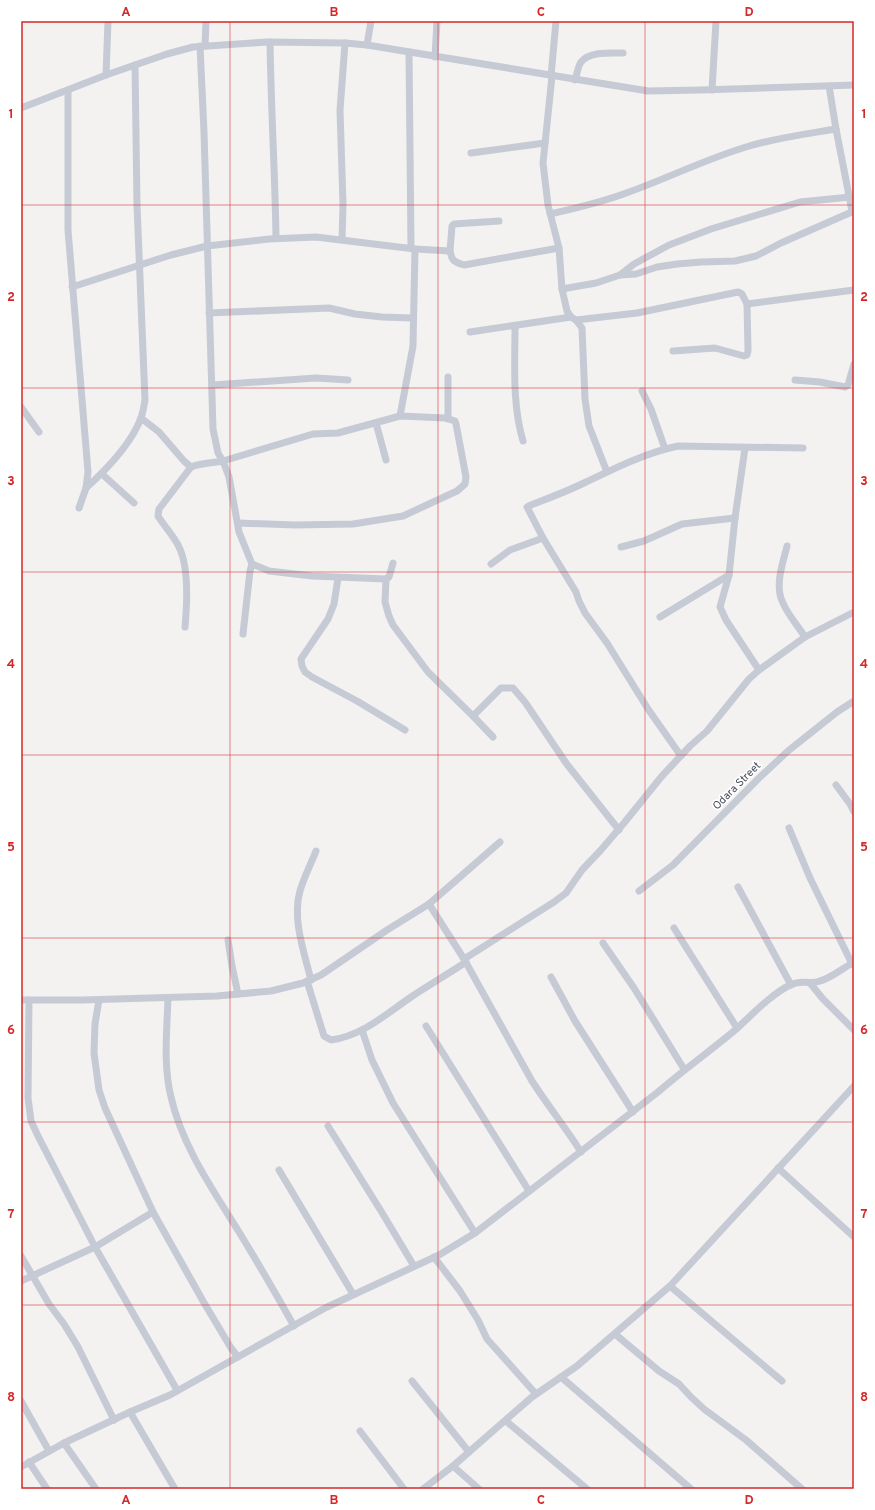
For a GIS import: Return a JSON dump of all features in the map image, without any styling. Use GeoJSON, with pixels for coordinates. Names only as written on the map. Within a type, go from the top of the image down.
{"type":"FeatureCollection","features":[{"type":"Feature","properties":{"kind":"street"},"geometry":{"type":"LineString","coordinates":[[106,75],[108,21]]}},
{"type":"Feature","properties":{"kind":"street"},"geometry":{"type":"LineString","coordinates":[[206,21],[202,46],[213,429],[218,453],[223,461],[229,477],[239,532],[252,564],[244,634]]}},
{"type":"Feature","properties":{"kind":"street"},"geometry":{"type":"LineString","coordinates":[[367,45],[371,21]]}},
{"type":"Feature","properties":{"kind":"street"},"geometry":{"type":"LineString","coordinates":[[435,57],[437,21]]}},
{"type":"Feature","properties":{"kind":"street"},"geometry":{"type":"LineString","coordinates":[[556,21],[543,163],[550,214],[559,248],[562,289],[567,311],[582,328],[584,400],[589,426],[607,472]]}},
{"type":"Feature","properties":{"kind":"street"},"geometry":{"type":"LineString","coordinates":[[712,90],[716,21]]}},
{"type":"Feature","properties":{"kind":"street"},"geometry":{"type":"LineString","coordinates":[[270,42],[276,238]]}},
{"type":"Feature","properties":{"kind":"street"},"geometry":{"type":"LineString","coordinates":[[21,108],[106,75],[167,54],[202,46],[270,42],[344,43],[367,45],[575,80],[648,90],[712,90],[854,85]]}},
{"type":"Feature","properties":{"kind":"street"},"geometry":{"type":"LineString","coordinates":[[342,240],[343,204],[340,110],[344,43]]}},
{"type":"Feature","properties":{"kind":"street"},"geometry":{"type":"LineString","coordinates":[[400,416],[413,346],[413,249],[409,52]]}},
{"type":"Feature","properties":{"kind":"street"},"geometry":{"type":"LineString","coordinates":[[575,80],[580,63],[587,56],[606,53],[623,53]]}},
{"type":"Feature","properties":{"kind":"street"},"geometry":{"type":"LineString","coordinates":[[86,488],[102,474],[130,438],[141,418],[145,400],[136,162],[135,65]]}},
{"type":"Feature","properties":{"kind":"street"},"geometry":{"type":"LineString","coordinates":[[562,289],[596,283],[620,275],[636,274],[657,267],[701,262],[735,261],[756,256],[853,211],[836,129],[829,86]]}},
{"type":"Feature","properties":{"kind":"street"},"geometry":{"type":"LineString","coordinates":[[68,90],[68,230],[88,472],[86,488],[79,508]]}},
{"type":"Feature","properties":{"kind":"street"},"geometry":{"type":"LineString","coordinates":[[550,214],[595,204],[629,192],[704,161],[746,147],[785,137],[836,129]]}},
{"type":"Feature","properties":{"kind":"street"},"geometry":{"type":"LineString","coordinates":[[471,153],[544,143]]}},
{"type":"Feature","properties":{"kind":"street"},"geometry":{"type":"LineString","coordinates":[[620,275],[634,264],[669,245],[711,229],[800,202],[850,197]]}},
{"type":"Feature","properties":{"kind":"street"},"geometry":{"type":"LineString","coordinates":[[499,221],[454,224],[452,226],[450,251],[452,259],[455,262],[464,264],[559,248]]}},
{"type":"Feature","properties":{"kind":"street"},"geometry":{"type":"LineString","coordinates":[[72,287],[170,255],[207,246],[276,238],[316,237],[413,249],[450,251]]}},
{"type":"Feature","properties":{"kind":"street"},"geometry":{"type":"LineString","coordinates":[[747,304],[854,290]]}},
{"type":"Feature","properties":{"kind":"street"},"geometry":{"type":"LineString","coordinates":[[470,332],[574,318],[637,313],[738,292],[742,294],[747,304],[747,355],[744,356],[715,348],[673,351]]}},
{"type":"Feature","properties":{"kind":"street"},"geometry":{"type":"LineString","coordinates":[[209,313],[329,308],[355,314],[412,318]]}},
{"type":"Feature","properties":{"kind":"street"},"geometry":{"type":"LineString","coordinates":[[515,326],[517,406],[523,441]]}},
{"type":"Feature","properties":{"kind":"street"},"geometry":{"type":"LineString","coordinates":[[795,380],[820,382],[845,387],[848,385],[854,364]]}},
{"type":"Feature","properties":{"kind":"street"},"geometry":{"type":"LineString","coordinates":[[448,377],[448,419]]}},
{"type":"Feature","properties":{"kind":"street"},"geometry":{"type":"LineString","coordinates":[[212,384],[316,378],[348,380]]}},
{"type":"Feature","properties":{"kind":"street"},"geometry":{"type":"LineString","coordinates":[[642,391],[651,409],[665,449]]}},
{"type":"Feature","properties":{"kind":"street"},"geometry":{"type":"LineString","coordinates":[[21,407],[39,432]]}},
{"type":"Feature","properties":{"kind":"street"},"geometry":{"type":"LineString","coordinates":[[185,627],[187,600],[184,564],[179,547],[158,516],[159,509],[190,467],[196,464],[223,461],[313,434],[338,433],[376,424],[400,416],[448,419],[455,421],[466,477],[465,484],[457,490],[403,516],[354,524],[295,525],[238,523]]}},
{"type":"Feature","properties":{"kind":"street"},"geometry":{"type":"LineString","coordinates":[[141,418],[159,432],[190,467]]}},
{"type":"Feature","properties":{"kind":"street"},"geometry":{"type":"LineString","coordinates":[[376,424],[386,460]]}},
{"type":"Feature","properties":{"kind":"street"},"geometry":{"type":"LineString","coordinates":[[681,756],[648,709],[608,643],[586,613],[576,592],[543,538],[527,507],[531,504],[565,492],[607,472],[665,449],[678,446],[803,448]]}},
{"type":"Feature","properties":{"kind":"street"},"geometry":{"type":"LineString","coordinates":[[745,448],[729,575],[720,607],[726,620],[758,670]]}},
{"type":"Feature","properties":{"kind":"street"},"geometry":{"type":"LineString","coordinates":[[102,474],[134,503]]}},
{"type":"Feature","properties":{"kind":"street"},"geometry":{"type":"LineString","coordinates":[[621,547],[644,541],[682,524],[735,518]]}},
{"type":"Feature","properties":{"kind":"street"},"geometry":{"type":"LineString","coordinates":[[491,564],[510,550],[543,538]]}},
{"type":"Feature","properties":{"kind":"street"},"geometry":{"type":"LineString","coordinates":[[787,546],[780,576],[780,594],[782,603],[805,637]]}},
{"type":"Feature","properties":{"kind":"street"},"geometry":{"type":"LineString","coordinates":[[392,562],[389,576],[386,579],[386,602],[388,616],[393,625],[428,672],[493,737]]}},
{"type":"Feature","properties":{"kind":"street"},"geometry":{"type":"LineString","coordinates":[[252,564],[269,572],[338,578],[386,579]]}},
{"type":"Feature","properties":{"kind":"street"},"geometry":{"type":"LineString","coordinates":[[660,617],[729,575]]}},
{"type":"Feature","properties":{"kind":"street"},"geometry":{"type":"LineString","coordinates":[[338,578],[334,604],[328,619],[301,659],[305,672],[405,730]]}},
{"type":"Feature","properties":{"kind":"street"},"geometry":{"type":"LineString","coordinates":[[316,851],[300,892],[297,915],[309,980],[324,1036],[331,1040],[344,1038],[362,1030],[566,893],[582,870],[619,830],[662,776],[707,731],[758,670],[805,637],[854,612]]}},
{"type":"Feature","properties":{"kind":"street"},"geometry":{"type":"LineString","coordinates":[[473,716],[501,688],[513,688],[525,702],[566,763],[619,830]]}},
{"type":"Feature","properties":{"kind":"street","name":"Odara Street"},"geometry":{"type":"LineString","coordinates":[[639,891],[673,865],[759,778],[788,752],[837,712],[854,701]]}},
{"type":"Feature","properties":{"kind":"street"},"geometry":{"type":"LineString","coordinates":[[836,785],[854,812]]}},
{"type":"Feature","properties":{"kind":"street"},"geometry":{"type":"LineString","coordinates":[[21,1467],[64,1443],[170,1395],[176,1390],[325,1308],[434,1257],[476,1233],[633,1112],[779,992],[802,981],[810,983],[821,981],[853,963],[813,884],[789,828]]}},
{"type":"Feature","properties":{"kind":"street"},"geometry":{"type":"LineString","coordinates":[[21,1000],[98,1000],[238,994],[271,991],[309,980],[321,975],[387,930],[429,904],[500,842]]}},
{"type":"Feature","properties":{"kind":"street"},"geometry":{"type":"LineString","coordinates":[[738,888],[791,985]]}},
{"type":"Feature","properties":{"kind":"street"},"geometry":{"type":"LineString","coordinates":[[429,904],[465,961],[532,1081],[544,1100],[568,1130],[581,1152]]}},
{"type":"Feature","properties":{"kind":"street"},"geometry":{"type":"LineString","coordinates":[[674,928],[737,1028]]}},
{"type":"Feature","properties":{"kind":"street"},"geometry":{"type":"LineString","coordinates":[[228,940],[238,994]]}},
{"type":"Feature","properties":{"kind":"street"},"geometry":{"type":"LineString","coordinates":[[603,943],[634,988],[684,1069]]}},
{"type":"Feature","properties":{"kind":"street"},"geometry":{"type":"LineString","coordinates":[[551,977],[575,1021],[633,1112]]}},
{"type":"Feature","properties":{"kind":"street"},"geometry":{"type":"LineString","coordinates":[[810,983],[823,999],[854,1030]]}},
{"type":"Feature","properties":{"kind":"street"},"geometry":{"type":"LineString","coordinates":[[168,998],[167,1069],[170,1096],[176,1119],[205,1178],[262,1269],[294,1326]]}},
{"type":"Feature","properties":{"kind":"street"},"geometry":{"type":"LineString","coordinates":[[29,1000],[28,1098],[31,1121],[95,1247],[176,1390]]}},
{"type":"Feature","properties":{"kind":"street"},"geometry":{"type":"LineString","coordinates":[[98,1000],[94,1053],[99,1090],[105,1108],[153,1212],[203,1301],[238,1357]]}},
{"type":"Feature","properties":{"kind":"street"},"geometry":{"type":"LineString","coordinates":[[426,1026],[529,1191]]}},
{"type":"Feature","properties":{"kind":"street"},"geometry":{"type":"LineString","coordinates":[[362,1030],[372,1060],[393,1103],[476,1233]]}},
{"type":"Feature","properties":{"kind":"street"},"geometry":{"type":"LineString","coordinates":[[423,1489],[453,1466],[536,1394],[577,1366],[670,1286],[854,1086]]}},
{"type":"Feature","properties":{"kind":"street"},"geometry":{"type":"LineString","coordinates":[[328,1126],[414,1266]]}},
{"type":"Feature","properties":{"kind":"street"},"geometry":{"type":"LineString","coordinates":[[778,1168],[854,1237]]}},
{"type":"Feature","properties":{"kind":"street"},"geometry":{"type":"LineString","coordinates":[[279,1170],[353,1294]]}},
{"type":"Feature","properties":{"kind":"street"},"geometry":{"type":"LineString","coordinates":[[21,1281],[95,1247],[153,1212]]}},
{"type":"Feature","properties":{"kind":"street"},"geometry":{"type":"LineString","coordinates":[[21,1256],[48,1304],[64,1324],[78,1347],[114,1420]]}},
{"type":"Feature","properties":{"kind":"street"},"geometry":{"type":"LineString","coordinates":[[434,1257],[460,1291],[478,1320],[487,1339],[536,1394]]}},
{"type":"Feature","properties":{"kind":"street"},"geometry":{"type":"LineString","coordinates":[[670,1286],[782,1381]]}},
{"type":"Feature","properties":{"kind":"street"},"geometry":{"type":"LineString","coordinates":[[615,1334],[659,1371],[679,1384],[691,1397],[746,1440],[802,1489]]}},
{"type":"Feature","properties":{"kind":"street"},"geometry":{"type":"LineString","coordinates":[[561,1377],[691,1489]]}},
{"type":"Feature","properties":{"kind":"street"},"geometry":{"type":"LineString","coordinates":[[412,1381],[469,1452]]}},
{"type":"Feature","properties":{"kind":"street"},"geometry":{"type":"LineString","coordinates":[[21,1401],[49,1451]]}},
{"type":"Feature","properties":{"kind":"street"},"geometry":{"type":"LineString","coordinates":[[130,1412],[175,1489]]}},
{"type":"Feature","properties":{"kind":"street"},"geometry":{"type":"LineString","coordinates":[[506,1421],[586,1489]]}},
{"type":"Feature","properties":{"kind":"street"},"geometry":{"type":"LineString","coordinates":[[360,1431],[404,1489]]}},
{"type":"Feature","properties":{"kind":"street"},"geometry":{"type":"LineString","coordinates":[[64,1443],[96,1489]]}},
{"type":"Feature","properties":{"kind":"street"},"geometry":{"type":"LineString","coordinates":[[29,1462],[47,1489]]}},
{"type":"Feature","properties":{"kind":"street"},"geometry":{"type":"LineString","coordinates":[[453,1466],[479,1489]]}}]}
